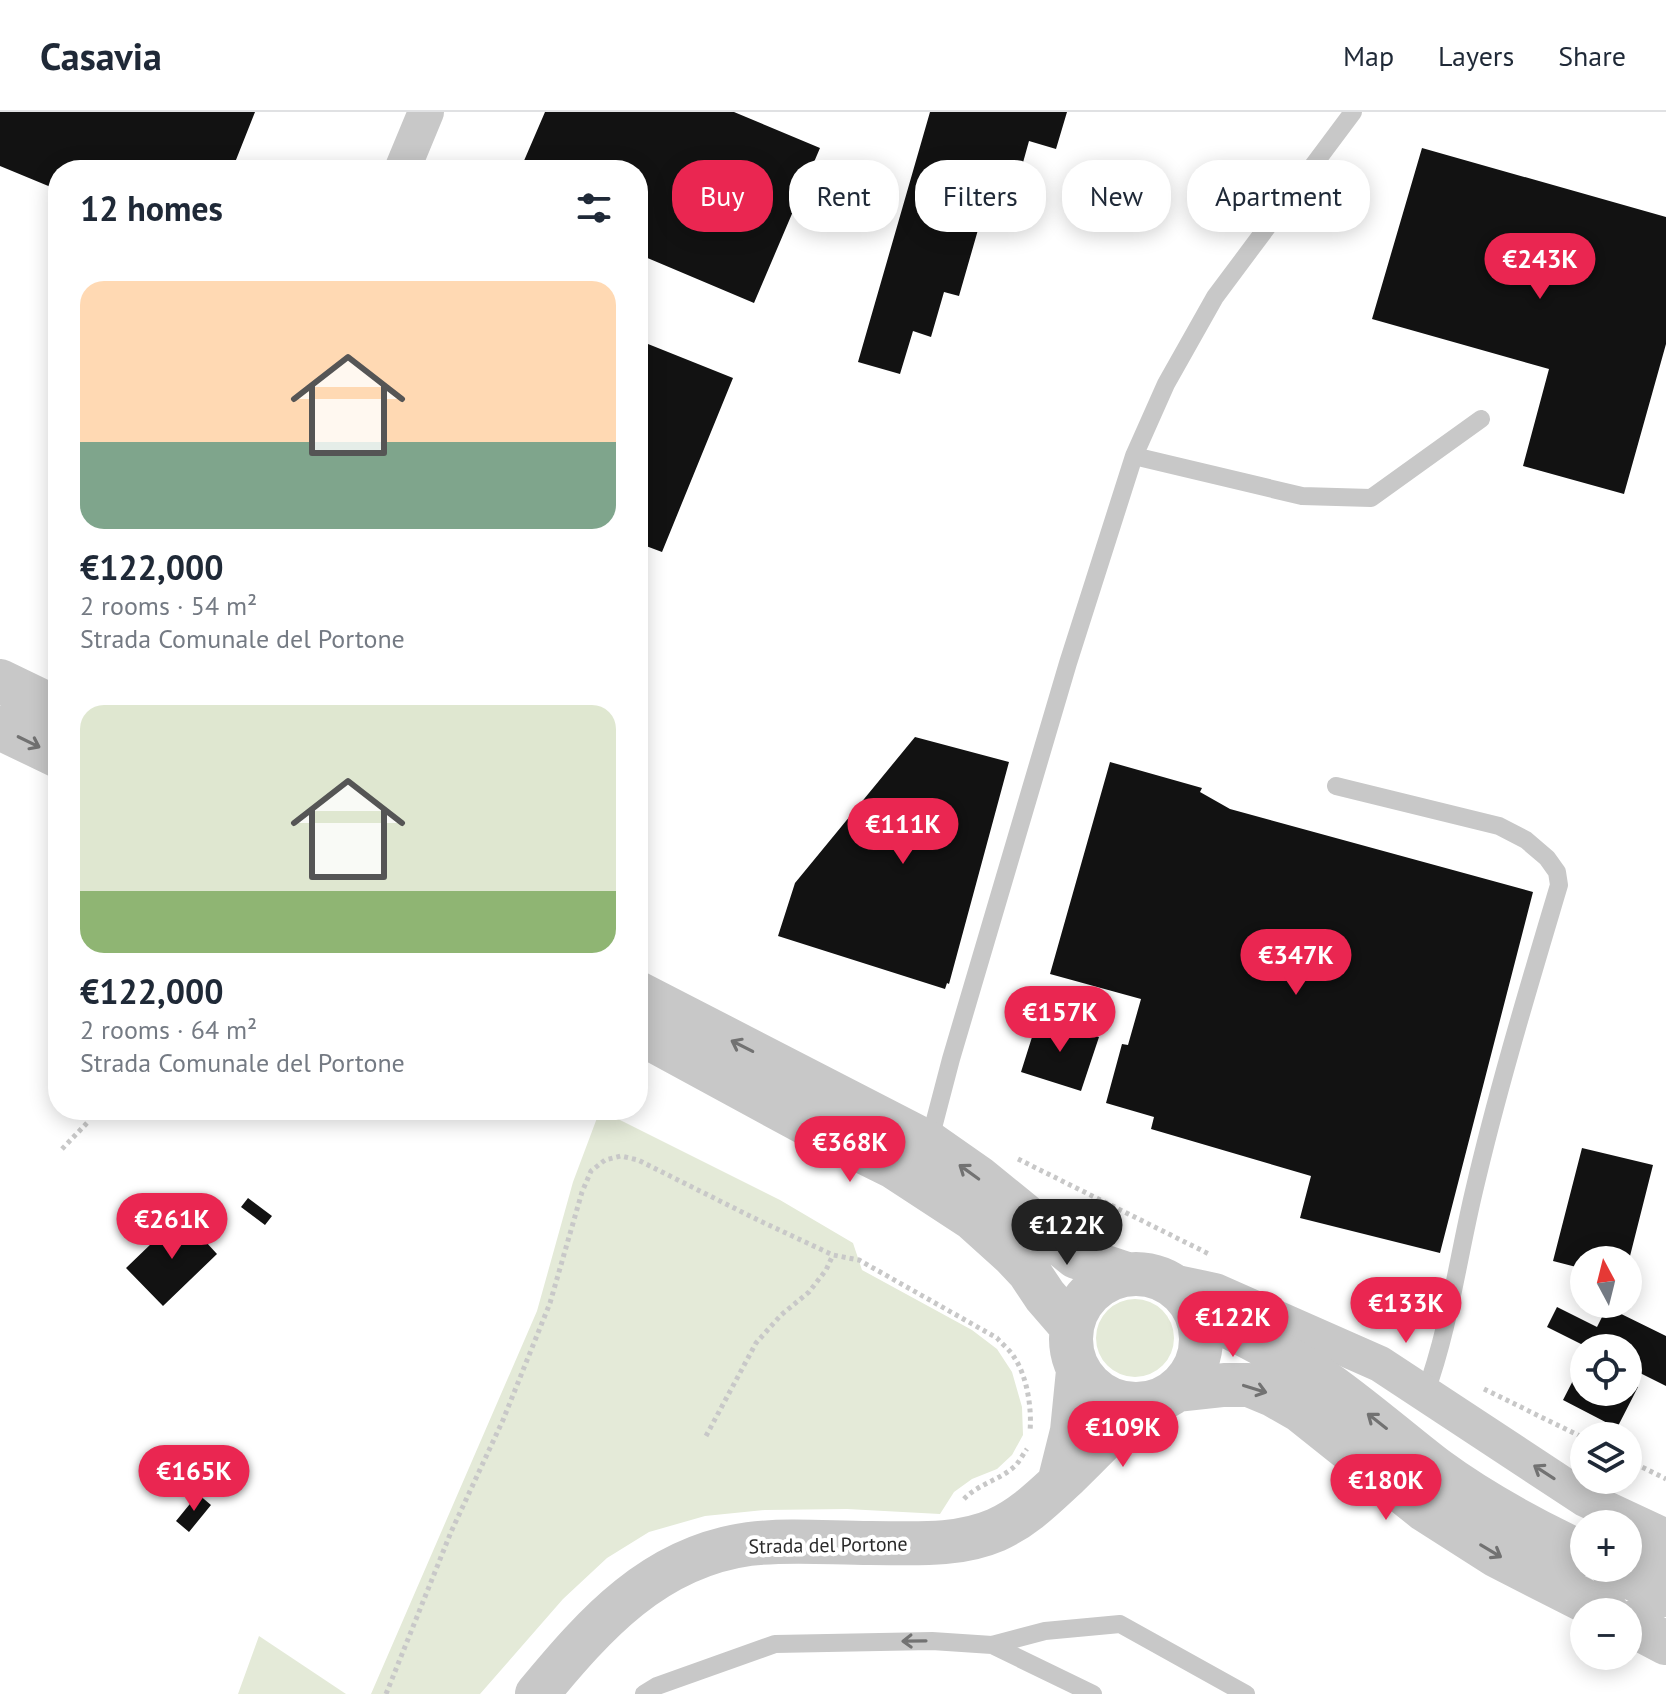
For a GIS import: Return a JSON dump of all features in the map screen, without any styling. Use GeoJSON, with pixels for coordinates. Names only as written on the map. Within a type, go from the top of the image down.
{"type":"FeatureCollection","features":[{"type":"Feature","properties":{"kind":"street"},"geometry":{"type":"LineString","coordinates":[[406,160],[426,112]]}},
{"type":"Feature","properties":{"kind":"street"},"geometry":{"type":"LineString","coordinates":[[0,681],[48,704]]}},
{"type":"Feature","properties":{"kind":"street"},"geometry":{"type":"LineString","coordinates":[[0,728],[48,751]]}},
{"type":"Feature","properties":{"kind":"street"},"geometry":{"type":"LineString","coordinates":[[648,998],[929,1143],[979,1178],[1076,1257],[1177,1288],[1194,1309],[1201,1336],[1199,1357],[1190,1376],[1178,1390],[1163,1399],[1136,1406],[1107,1398],[1092,1389],[1078,1371]]}},
{"type":"Feature","properties":{"kind":"street"},"geometry":{"type":"LineString","coordinates":[[648,1037],[811,1126],[894,1167],[972,1218],[1029,1272],[1071,1326]]}},
{"type":"Feature","properties":{"kind":"street"},"geometry":{"type":"LineString","coordinates":[[1059,1483],[1072,1431],[1078,1371],[1071,1343],[1071,1326],[1076,1310],[1098,1286],[1145,1277],[1215,1291],[1380,1364],[1430,1380],[1585,1499],[1645,1552]]}},
{"type":"Feature","properties":{"kind":"street"},"geometry":{"type":"LineString","coordinates":[[1194,1309],[1317,1376],[1437,1469],[1495,1508],[1570,1547]]}},
{"type":"Feature","properties":{"kind":"street"},"geometry":{"type":"LineString","coordinates":[[1178,1390],[1249,1385],[1273,1395],[1301,1411],[1425,1510],[1497,1556],[1580,1598]]}},
{"type":"Feature","properties":{"kind":"street","name":"Strada del Portone"},"geometry":{"type":"LineString","coordinates":[[537,1694],[577,1646],[629,1596],[687,1561],[750,1544],[931,1543],[994,1531],[1022,1516],[1136,1406]]}},
{"type":"Feature","properties":{"kind":"street"},"geometry":{"type":"LineString","coordinates":[[1642,1630],[1666,1643]]}},
{"type":"Feature","properties":{"kind":"lane"},"geometry":{"type":"LineString","coordinates":[[929,1143],[1068,663],[1134,456],[1166,384],[1215,297],[1353,112]]}},
{"type":"Feature","properties":{"kind":"lane"},"geometry":{"type":"LineString","coordinates":[[1134,456],[1302,496],[1371,498],[1481,419]]}},
{"type":"Feature","properties":{"kind":"lane"},"geometry":{"type":"LineString","coordinates":[[1336,786],[1499,826],[1526,840],[1547,858],[1557,872],[1559,885],[1474,1191],[1430,1380]]}},
{"type":"Feature","properties":{"kind":"lane"},"geometry":{"type":"LineString","coordinates":[[644,1694],[657,1686],[775,1644],[932,1641],[992,1645],[1045,1631],[1120,1624],[1246,1694]]}},
{"type":"Feature","properties":{"kind":"lane"},"geometry":{"type":"LineString","coordinates":[[992,1645],[1093,1694]]}},
{"type":"Feature","properties":{"kind":"path"},"geometry":{"type":"LineString","coordinates":[[62,1149],[87,1120]]}},
{"type":"Feature","properties":{"kind":"path"},"geometry":{"type":"LineString","coordinates":[[1006,1153],[1218,1258]]}},
{"type":"Feature","properties":{"kind":"path"},"geometry":{"type":"LineString","coordinates":[[386,1694],[451,1532],[503,1420],[550,1303],[582,1192],[591,1171],[605,1160],[621,1156],[638,1160],[833,1255],[859,1260],[997,1338],[1014,1356],[1024,1378],[1031,1428],[1026,1449],[1015,1465],[995,1480],[973,1490],[963,1501],[964,1539]]}},
{"type":"Feature","properties":{"kind":"path"},"geometry":{"type":"LineString","coordinates":[[706,1436],[756,1343],[781,1315],[809,1292],[833,1255]]}},
{"type":"Feature","properties":{"kind":"path"},"geometry":{"type":"LineString","coordinates":[[1430,1380],[1570,1433]]}},
{"type":"Feature","properties":{"kind":"path"},"geometry":{"type":"LineString","coordinates":[[1642,1467],[1666,1479]]}},
{"type":"Feature","properties":{"kind":"green space"},"geometry":{"type":"Polygon","coordinates":[[[596,1120],[620,1120],[780,1200],[853,1243],[862,1270],[972,1330],[997,1349],[1012,1372],[1022,1407],[1023,1435],[1012,1455],[997,1469],[972,1479],[954,1492],[940,1514],[847,1509],[765,1510],[705,1516],[649,1532],[607,1558],[563,1599],[480,1694],[371,1694],[537,1311],[573,1182],[596,1120]]]}},
{"type":"Feature","properties":{"kind":"green space"},"geometry":{"type":"Polygon","coordinates":[[[1127,1299],[1143,1299],[1157,1305],[1168,1316],[1174,1338],[1168,1360],[1157,1371],[1143,1377],[1127,1377],[1113,1371],[1102,1360],[1096,1346],[1096,1330],[1102,1316],[1113,1305],[1127,1299]]]}},
{"type":"Feature","properties":{"kind":"green space"},"geometry":{"type":"Polygon","coordinates":[[[259,1636],[346,1694],[238,1694],[259,1636]]]}},
{"type":"Feature","properties":{"kind":"building"},"geometry":{"type":"Polygon","coordinates":[[[0,112],[255,112],[236,160],[48,160],[48,186],[0,166],[0,112]]]}},
{"type":"Feature","properties":{"kind":"building"},"geometry":{"type":"Polygon","coordinates":[[[545,112],[734,112],[820,148],[815,160],[789,160],[789,221],[754,303],[648,258],[648,160],[524,160],[545,112]]]}},
{"type":"Feature","properties":{"kind":"building"},"geometry":{"type":"Polygon","coordinates":[[[930,112],[1067,112],[1056,149],[1029,141],[1024,160],[916,160],[930,112]]]}},
{"type":"Feature","properties":{"kind":"building"},"geometry":{"type":"Polygon","coordinates":[[[1422,148],[1666,217],[1666,344],[1624,494],[1523,466],[1549,369],[1372,319],[1422,148]]]}},
{"type":"Feature","properties":{"kind":"building"},"geometry":{"type":"Polygon","coordinates":[[[915,164],[915,232],[977,232],[959,296],[944,292],[931,337],[913,331],[900,374],[858,362],[895,232],[899,232],[899,220],[915,164]]]}},
{"type":"Feature","properties":{"kind":"building"},"geometry":{"type":"Polygon","coordinates":[[[648,344],[733,378],[662,552],[648,547],[648,344]]]}},
{"type":"Feature","properties":{"kind":"building"},"geometry":{"type":"Polygon","coordinates":[[[915,737],[1009,762],[949,984],[945,989],[778,936],[795,883],[915,737]]]}},
{"type":"Feature","properties":{"kind":"building"},"geometry":{"type":"Polygon","coordinates":[[[1110,762],[1202,788],[1200,792],[1230,809],[1533,892],[1440,1253],[1300,1218],[1311,1176],[1151,1129],[1154,1117],[1106,1103],[1122,1044],[1128,1045],[1141,999],[1050,974],[1110,762]]]}},
{"type":"Feature","properties":{"kind":"building"},"geometry":{"type":"Polygon","coordinates":[[[1038,1018],[1099,1037],[1081,1091],[1021,1072],[1038,1018]]]}},
{"type":"Feature","properties":{"kind":"building"},"geometry":{"type":"Polygon","coordinates":[[[1582,1148],[1653,1165],[1633,1246],[1570,1246],[1570,1265],[1553,1261],[1582,1148]]]}},
{"type":"Feature","properties":{"kind":"building"},"geometry":{"type":"Polygon","coordinates":[[[248,1198],[272,1216],[265,1225],[241,1207],[248,1198]]]}},
{"type":"Feature","properties":{"kind":"building"},"geometry":{"type":"Polygon","coordinates":[[[181,1215],[217,1254],[163,1306],[126,1268],[181,1215]]]}},
{"type":"Feature","properties":{"kind":"building"},"geometry":{"type":"Polygon","coordinates":[[[1557,1307],[1570,1314],[1570,1318],[1579,1318],[1597,1327],[1602,1318],[1629,1318],[1666,1336],[1666,1386],[1642,1374],[1642,1334],[1570,1334],[1570,1338],[1547,1327],[1557,1307]]]}},
{"type":"Feature","properties":{"kind":"building"},"geometry":{"type":"Polygon","coordinates":[[[1570,1386],[1570,1404],[1563,1400],[1570,1386]]]}},
{"type":"Feature","properties":{"kind":"building"},"geometry":{"type":"Polygon","coordinates":[[[1575,1406],[1628,1406],[1620,1422],[1605,1422],[1575,1406]]]}},
{"type":"Feature","properties":{"kind":"building"},"geometry":{"type":"Polygon","coordinates":[[[198,1494],[211,1505],[189,1532],[176,1521],[198,1494]]]}}]}
